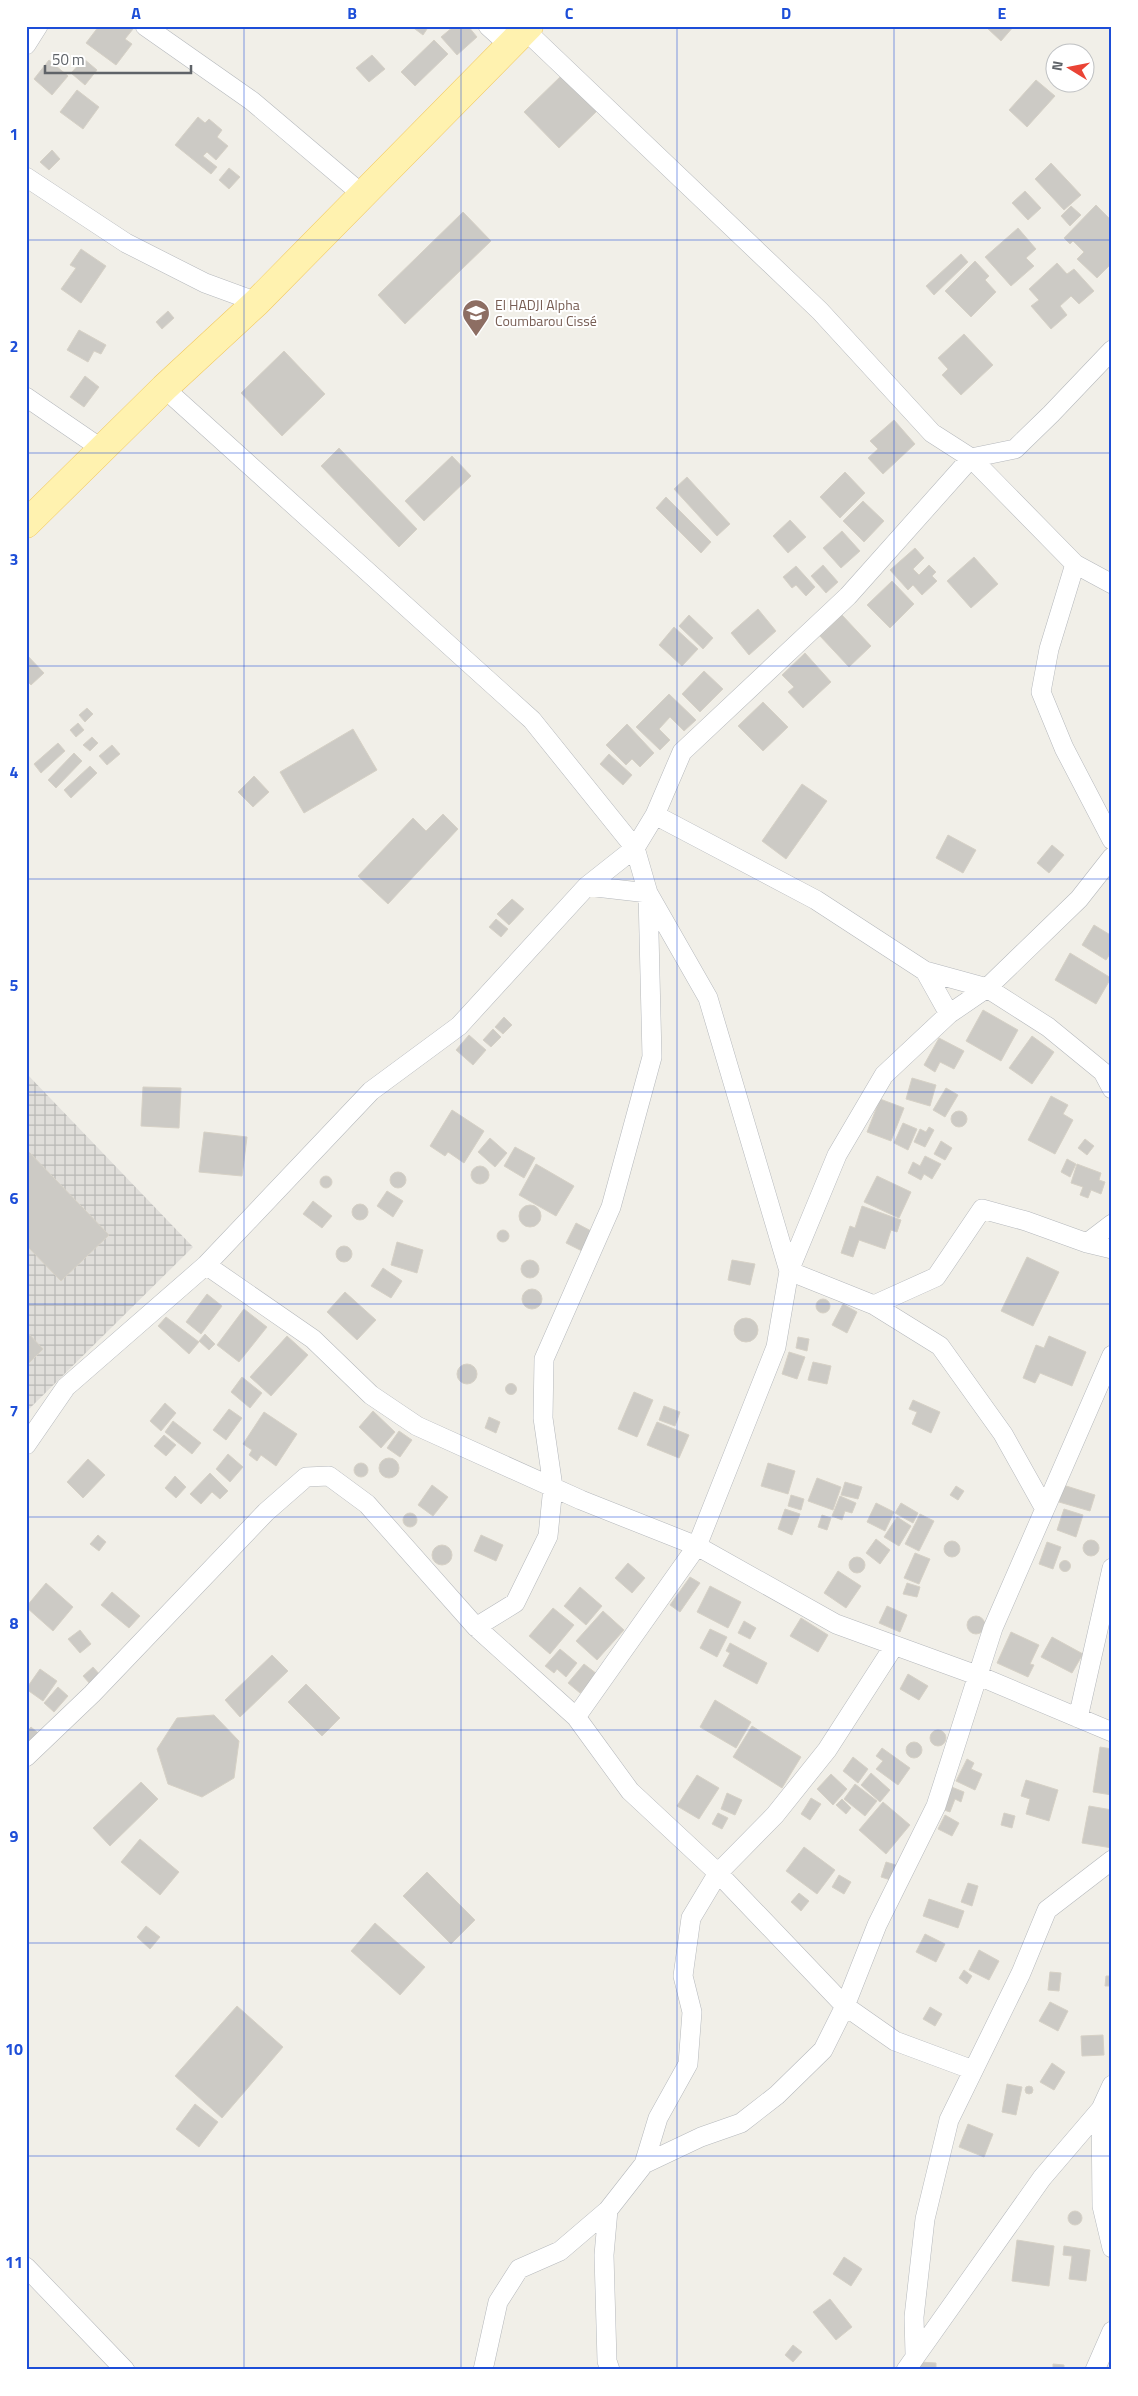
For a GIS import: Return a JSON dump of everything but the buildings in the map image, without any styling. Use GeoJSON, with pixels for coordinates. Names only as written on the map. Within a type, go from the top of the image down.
{"type":"FeatureCollection","features":[{"type":"Feature","properties":{"kind":"main road"},"geometry":{"type":"LineString","coordinates":[[26,524],[164,388],[257,302],[521,34]]}},
{"type":"Feature","properties":{"kind":"street"},"geometry":{"type":"LineString","coordinates":[[26,45],[38,26]]}},
{"type":"Feature","properties":{"kind":"street"},"geometry":{"type":"LineString","coordinates":[[145,26],[252,101],[363,195]]}},
{"type":"Feature","properties":{"kind":"street"},"geometry":{"type":"LineString","coordinates":[[488,26],[521,34],[820,311],[932,433],[971,458],[1075,564],[1112,584]]}},
{"type":"Feature","properties":{"kind":"street"},"geometry":{"type":"LineString","coordinates":[[26,177],[126,243],[205,284],[257,302]]}},
{"type":"Feature","properties":{"kind":"street"},"geometry":{"type":"LineString","coordinates":[[26,1445],[66,1386],[206,1265],[371,1091],[459,1026],[587,886],[635,848],[655,815],[682,752],[848,596],[971,458],[1015,449],[1052,414],[1112,350]]}},
{"type":"Feature","properties":{"kind":"street"},"geometry":{"type":"LineString","coordinates":[[164,388],[532,720],[635,848],[648,893],[708,998],[789,1271]]}},
{"type":"Feature","properties":{"kind":"street"},"geometry":{"type":"LineString","coordinates":[[26,397],[102,449]]}},
{"type":"Feature","properties":{"kind":"street"},"geometry":{"type":"LineString","coordinates":[[1075,564],[1049,649],[1042,692],[1064,748],[1112,840]]}},
{"type":"Feature","properties":{"kind":"street"},"geometry":{"type":"LineString","coordinates":[[655,815],[816,900],[925,971],[987,988],[1048,1027],[1102,1072],[1112,1088]]}},
{"type":"Feature","properties":{"kind":"street"},"geometry":{"type":"LineString","coordinates":[[576,1717],[698,1546],[776,1347],[789,1271],[837,1155],[884,1075],[949,1014],[987,988],[1079,899],[1112,857]]}},
{"type":"Feature","properties":{"kind":"street"},"geometry":{"type":"LineString","coordinates":[[587,886],[648,893]]}},
{"type":"Feature","properties":{"kind":"street"},"geometry":{"type":"LineString","coordinates":[[476,1627],[515,1602],[548,1536],[553,1487],[543,1418],[544,1359],[611,1207],[652,1057],[648,893]]}},
{"type":"Feature","properties":{"kind":"street"},"geometry":{"type":"LineString","coordinates":[[925,971],[949,1014]]}},
{"type":"Feature","properties":{"kind":"street"},"geometry":{"type":"LineString","coordinates":[[874,1305],[936,1277],[982,1209],[1026,1221],[1087,1243],[1112,1249]]}},
{"type":"Feature","properties":{"kind":"street"},"geometry":{"type":"LineString","coordinates":[[1087,1243],[1112,1224]]}},
{"type":"Feature","properties":{"kind":"street"},"geometry":{"type":"LineString","coordinates":[[206,1265],[313,1339],[371,1395],[417,1426],[553,1487],[698,1546],[836,1624],[979,1676],[1112,1732]]}},
{"type":"Feature","properties":{"kind":"street"},"geometry":{"type":"LineString","coordinates":[[789,1271],[874,1305],[940,1346],[1004,1434],[1045,1509]]}},
{"type":"Feature","properties":{"kind":"street"},"geometry":{"type":"LineString","coordinates":[[644,2164],[701,2137],[741,2123],[777,2095],[823,2050],[845,2006],[877,1925],[936,1806],[993,1628],[1112,1355]]}},
{"type":"Feature","properties":{"kind":"street"},"geometry":{"type":"LineString","coordinates":[[26,1757],[92,1694],[221,1557],[306,1477],[329,1476],[367,1504],[476,1627],[576,1717],[630,1791],[718,1873],[845,2006],[895,2042],[973,2070]]}},
{"type":"Feature","properties":{"kind":"street"},"geometry":{"type":"LineString","coordinates":[[1078,1718],[1112,1568]]}},
{"type":"Feature","properties":{"kind":"street"},"geometry":{"type":"LineString","coordinates":[[483,2370],[498,2302],[519,2269],[560,2251],[608,2210],[644,2164],[658,2118],[688,2064],[692,2012],[683,1976],[691,1918],[718,1873],[775,1815],[828,1750],[894,1646]]}},
{"type":"Feature","properties":{"kind":"street"},"geometry":{"type":"LineString","coordinates":[[911,2362],[925,2219],[949,2120],[1021,1974],[1047,1910],[1112,1860]]}},
{"type":"Feature","properties":{"kind":"street"},"geometry":{"type":"LineString","coordinates":[[1112,2084],[1106,2109],[1102,2206],[1112,2248]]}},
{"type":"Feature","properties":{"kind":"street"},"geometry":{"type":"LineString","coordinates":[[911,2362],[1042,2178],[1106,2109]]}},
{"type":"Feature","properties":{"kind":"street"},"geometry":{"type":"LineString","coordinates":[[608,2210],[604,2255],[607,2360],[610,2370]]}},
{"type":"Feature","properties":{"kind":"street"},"geometry":{"type":"LineString","coordinates":[[26,2267],[125,2370]]}},
{"type":"Feature","properties":{"kind":"street"},"geometry":{"type":"LineString","coordinates":[[1095,2370],[1112,2331]]}},
{"type":"Feature","properties":{"kind":"shaded area"},"geometry":{"type":"Polygon","coordinates":[[[26,1073],[193,1247],[26,1412],[26,1073]]]}},
{"type":"Feature","properties":{"kind":"place","name":"El HADJI Alpha Coumbarou Cissé"},"geometry":{"type":"Point","coordinates":[476,337]}}]}
